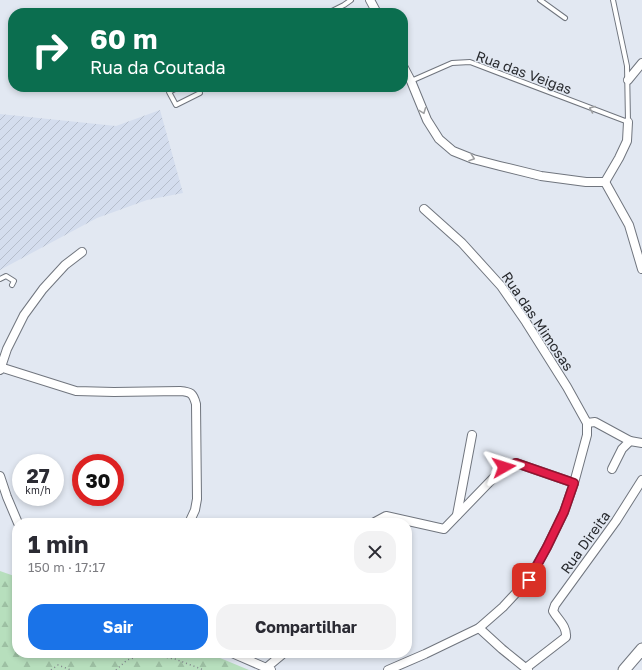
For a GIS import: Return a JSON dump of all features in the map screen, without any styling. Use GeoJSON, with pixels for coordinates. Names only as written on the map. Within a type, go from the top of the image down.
{"type":"FeatureCollection","features":[{"type":"Feature","properties":{"kind":"main road"},"geometry":{"type":"LineString","coordinates":[[624,670],[642,649]]}},
{"type":"Feature","properties":{"kind":"street"},"geometry":{"type":"LineString","coordinates":[[628,80],[642,63]]}},
{"type":"Feature","properties":{"kind":"street"},"geometry":{"type":"LineString","coordinates":[[408,75],[427,120],[439,140],[453,151],[480,161],[541,176],[586,182],[605,182]]}},
{"type":"Feature","properties":{"kind":"street"},"geometry":{"type":"LineString","coordinates":[[605,182],[627,141],[628,122]]}},
{"type":"Feature","properties":{"kind":"street"},"geometry":{"type":"LineString","coordinates":[[605,182],[629,225],[642,269]]}},
{"type":"Feature","properties":{"kind":"street","name":"Rua das Mimosas"},"geometry":{"type":"LineString","coordinates":[[424,209],[462,243],[501,286],[567,387],[587,423]]}},
{"type":"Feature","properties":{"kind":"street"},"geometry":{"type":"LineString","coordinates":[[82,252],[65,265],[43,289],[24,315],[7,349],[0,368],[76,391],[190,392],[194,396],[196,404],[197,499],[195,510],[191,518]]}},
{"type":"Feature","properties":{"kind":"street"},"geometry":{"type":"LineString","coordinates":[[388,670],[479,628],[503,607],[529,580],[564,512],[587,436],[587,423],[594,422],[630,441],[642,443]]}},
{"type":"Feature","properties":{"kind":"street"},"geometry":{"type":"LineString","coordinates":[[457,515],[472,435]]}},
{"type":"Feature","properties":{"kind":"street"},"geometry":{"type":"LineString","coordinates":[[612,469],[622,449],[630,441]]}},
{"type":"Feature","properties":{"kind":"street"},"geometry":{"type":"LineString","coordinates":[[412,522],[444,529],[504,467],[516,463],[574,483]]}},
{"type":"Feature","properties":{"kind":"street"},"geometry":{"type":"LineString","coordinates":[[0,476],[16,518]]}},
{"type":"Feature","properties":{"kind":"street","name":"Rua Direita"},"geometry":{"type":"LineString","coordinates":[[527,669],[566,636],[564,626],[553,611],[555,605],[616,521],[642,480]]}},
{"type":"Feature","properties":{"kind":"street"},"geometry":{"type":"LineString","coordinates":[[382,518],[386,516],[395,518]]}},
{"type":"Feature","properties":{"kind":"street"},"geometry":{"type":"LineString","coordinates":[[479,628],[527,669]]}},
{"type":"Feature","properties":{"kind":"street"},"geometry":{"type":"LineString","coordinates":[[244,658],[269,669],[279,658]]}},
{"type":"Feature","properties":{"kind":"lane"},"geometry":{"type":"LineString","coordinates":[[338,8],[351,0]]}},
{"type":"Feature","properties":{"kind":"lane"},"geometry":{"type":"LineString","coordinates":[[540,0],[565,18]]}},
{"type":"Feature","properties":{"kind":"lane"},"geometry":{"type":"LineString","coordinates":[[613,0],[628,66],[628,122]]}},
{"type":"Feature","properties":{"kind":"lane","name":"Rua das Veigas"},"geometry":{"type":"LineString","coordinates":[[411,81],[452,63],[470,62],[628,122]]}},
{"type":"Feature","properties":{"kind":"lane"},"geometry":{"type":"LineString","coordinates":[[169,92],[176,105],[200,92]]}},
{"type":"Feature","properties":{"kind":"lane"},"geometry":{"type":"LineString","coordinates":[[0,279],[6,276],[14,281],[12,285]]}},
{"type":"Feature","properties":{"kind":"path"},"geometry":{"type":"LineString","coordinates":[[116,670],[127,660],[133,658]]}},
{"type":"Feature","properties":{"kind":"path"},"geometry":{"type":"LineString","coordinates":[[169,658],[204,670]]}},
{"type":"Feature","properties":{"kind":"path"},"geometry":{"type":"LineString","coordinates":[[51,670],[58,665],[71,670]]}},
{"type":"Feature","properties":{"kind":"shaded area"},"geometry":{"type":"Polygon","coordinates":[[[160,110],[183,193],[147,200],[97,218],[0,270],[0,114],[116,126],[160,110]]]}},
{"type":"Feature","properties":{"kind":"green space"},"geometry":{"type":"Polygon","coordinates":[[[0,571],[12,575],[12,658],[220,658],[249,670],[0,670],[0,571]]]}},
{"type":"Feature","properties":{"kind":"route"},"geometry":{"type":"LineString","coordinates":[[504,467],[516,463],[574,483],[564,512],[529,580]]}}]}
